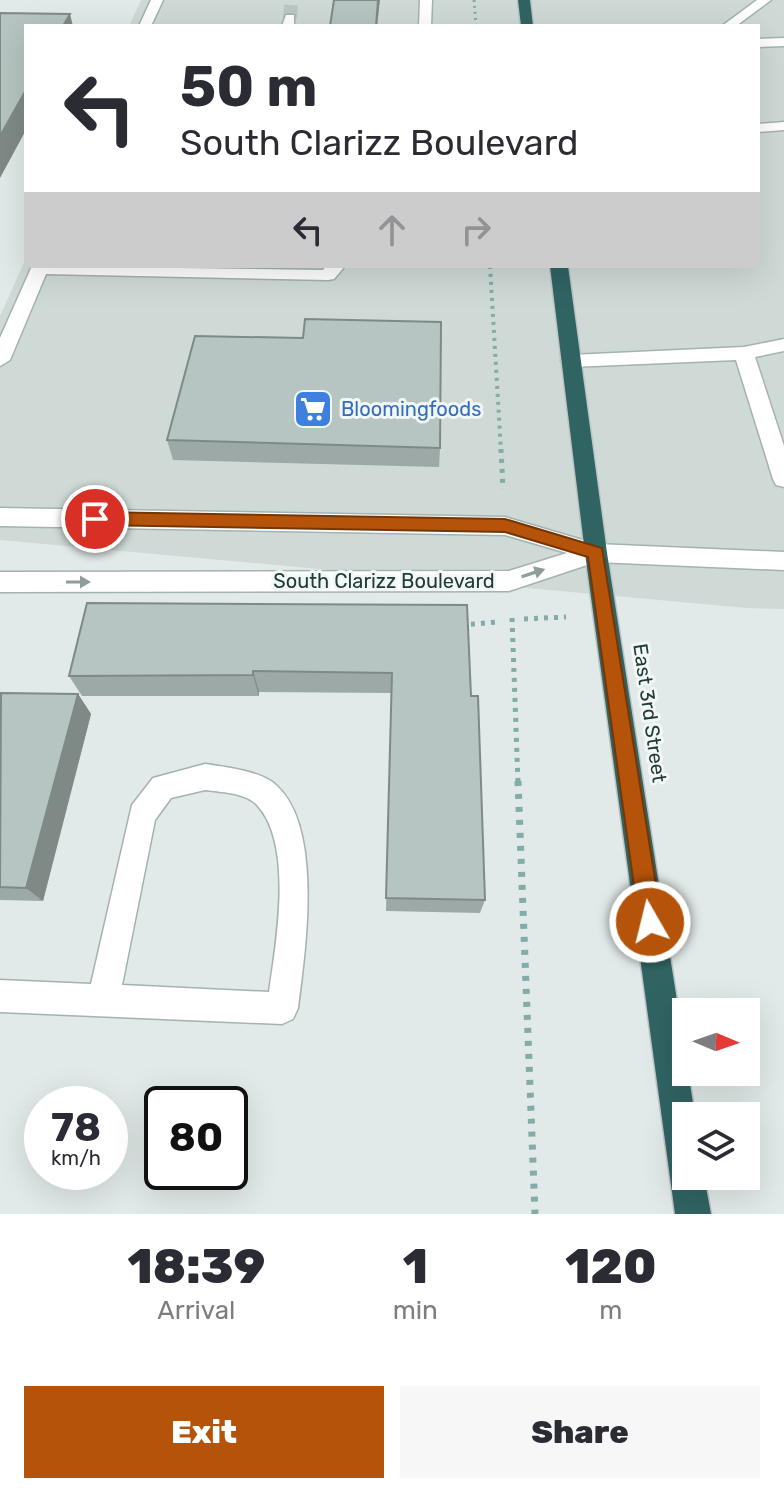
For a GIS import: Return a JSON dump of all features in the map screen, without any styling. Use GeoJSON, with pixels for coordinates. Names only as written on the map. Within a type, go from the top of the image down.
{"type":"FeatureCollection","features":[{"type":"Feature","properties":{"kind":"highway"},"geometry":{"type":"LineString","coordinates":[[524,0],[527,24]]}},
{"type":"Feature","properties":{"kind":"highway","name":"East 3rd Street"},"geometry":{"type":"LineString","coordinates":[[559,268],[596,553],[676,1102]]}},
{"type":"Feature","properties":{"kind":"highway"},"geometry":{"type":"LineString","coordinates":[[689,1190],[693,1214]]}},
{"type":"Feature","properties":{"kind":"street"},"geometry":{"type":"LineString","coordinates":[[146,24],[157,0]]}},
{"type":"Feature","properties":{"kind":"street"},"geometry":{"type":"LineString","coordinates":[[425,24],[426,0]]}},
{"type":"Feature","properties":{"kind":"street"},"geometry":{"type":"LineString","coordinates":[[731,24],[765,0]]}},
{"type":"Feature","properties":{"kind":"street"},"geometry":{"type":"LineString","coordinates":[[760,43],[784,42]]}},
{"type":"Feature","properties":{"kind":"street"},"geometry":{"type":"LineString","coordinates":[[0,360],[41,268],[328,275],[334,268]]}},
{"type":"Feature","properties":{"kind":"street"},"geometry":{"type":"LineString","coordinates":[[571,361],[744,353],[784,345]]}},
{"type":"Feature","properties":{"kind":"street"},"geometry":{"type":"LineString","coordinates":[[744,353],[784,479]]}},
{"type":"Feature","properties":{"kind":"street"},"geometry":{"type":"LineString","coordinates":[[0,517],[505,526],[596,553],[784,561]]}},
{"type":"Feature","properties":{"kind":"street","name":"South Clarizz Boulevard"},"geometry":{"type":"LineString","coordinates":[[0,582],[509,581],[596,553]]}},
{"type":"Feature","properties":{"kind":"street"},"geometry":{"type":"LineString","coordinates":[[0,996],[282,1008],[293,928],[291,851],[284,823],[266,794],[238,782],[205,777],[163,787],[142,815],[103,1000]]}},
{"type":"Feature","properties":{"kind":"path"},"geometry":{"type":"LineString","coordinates":[[474,0],[476,24]]}},
{"type":"Feature","properties":{"kind":"path"},"geometry":{"type":"LineString","coordinates":[[490,268],[502,473]]}},
{"type":"Feature","properties":{"kind":"path"},"geometry":{"type":"LineString","coordinates":[[535,1214],[512,619],[606,614]]}},
{"type":"Feature","properties":{"kind":"shaded area"},"geometry":{"type":"Polygon","coordinates":[[[141,0],[784,0],[784,609],[0,540],[0,316],[24,262],[24,268],[760,268],[760,24],[130,24],[141,0]]]}},
{"type":"Feature","properties":{"kind":"building"},"geometry":{"type":"Polygon","coordinates":[[[334,0],[378,0],[376,24],[330,24],[334,0]]]}},
{"type":"Feature","properties":{"kind":"building"},"geometry":{"type":"Polygon","coordinates":[[[0,13],[70,14],[64,24],[24,24],[24,94],[0,136],[0,13]]]}},
{"type":"Feature","properties":{"kind":"building","name":"Bloomingfoods"},"geometry":{"type":"Polygon","coordinates":[[[305,319],[441,322],[440,448],[167,440],[195,336],[303,338],[305,319]]]}},
{"type":"Feature","properties":{"kind":"building"},"geometry":{"type":"Polygon","coordinates":[[[87,603],[467,605],[471,696],[478,696],[485,900],[386,898],[392,673],[253,671],[253,675],[69,676],[87,603]]]}},
{"type":"Feature","properties":{"kind":"building"},"geometry":{"type":"Polygon","coordinates":[[[1,693],[78,694],[26,888],[0,887],[1,693]]]}},
{"type":"Feature","properties":{"kind":"tunnel"},"geometry":{"type":"LineString","coordinates":[[290,18],[291,5]]}},
{"type":"Feature","properties":{"kind":"place","name":"Bloomingfoods"},"geometry":{"type":"Point","coordinates":[313,409]}},
{"type":"Feature","properties":{"kind":"route"},"geometry":{"type":"LineString","coordinates":[[95,519],[505,526],[596,553],[650,922]]}}]}
